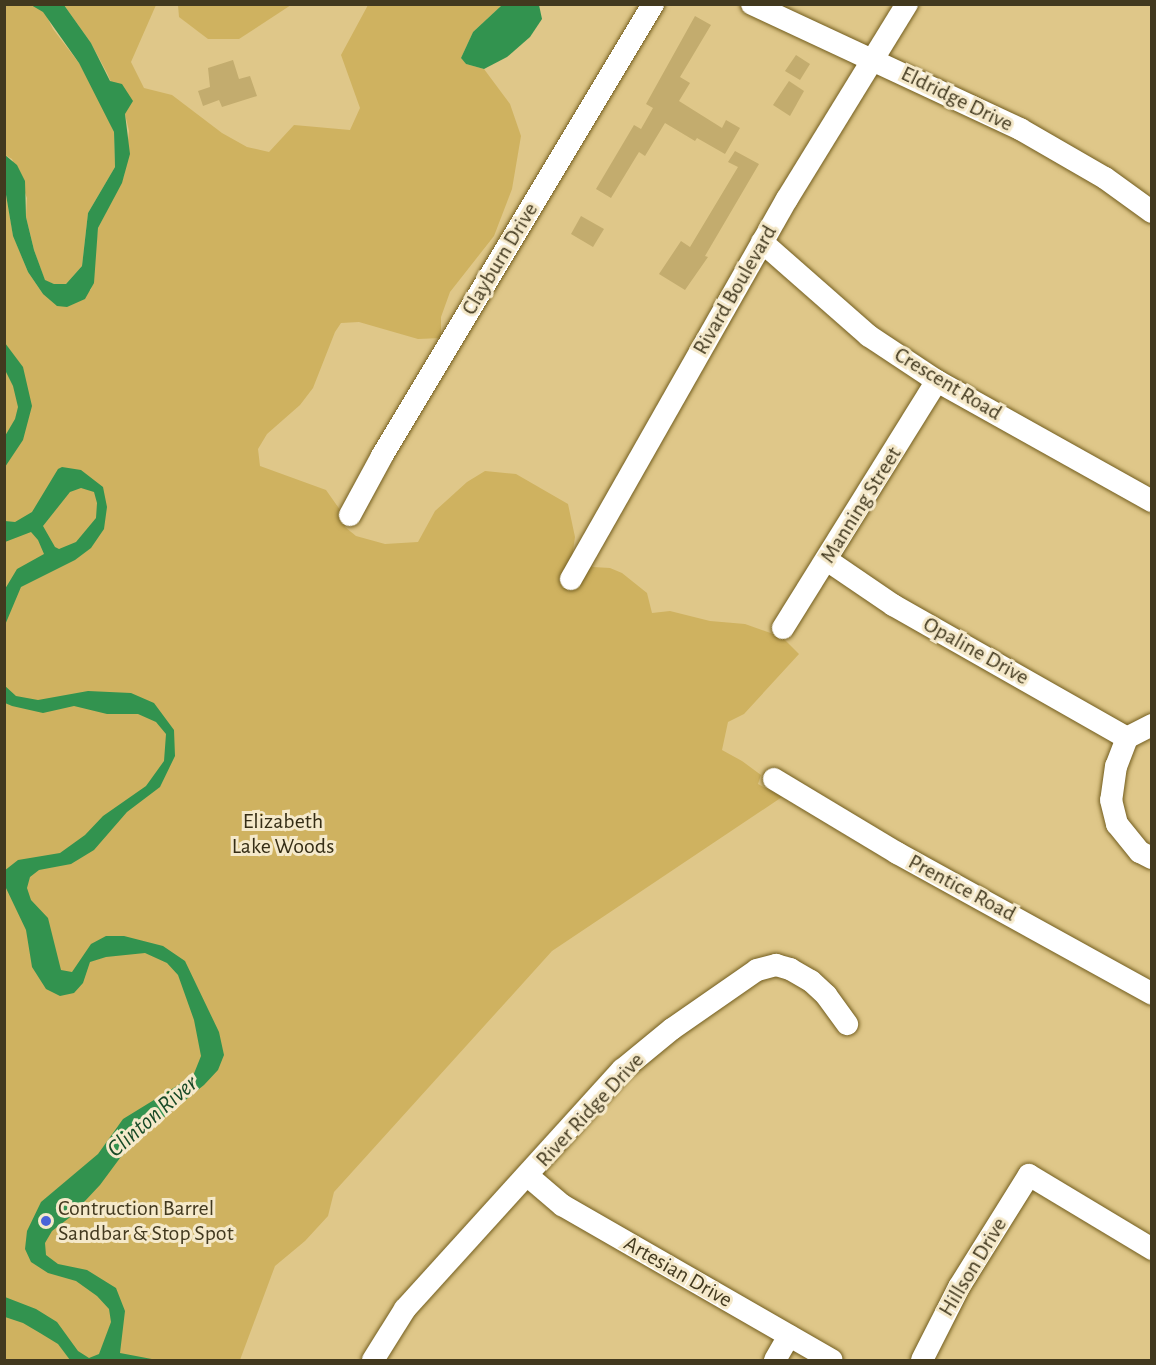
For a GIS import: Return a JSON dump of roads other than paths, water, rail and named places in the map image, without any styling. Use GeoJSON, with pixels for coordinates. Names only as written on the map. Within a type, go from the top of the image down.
{"type":"FeatureCollection","features":[{"type":"Feature","properties":{"kind":"street","name":"Clayburn Drive"},"geometry":{"type":"LineString","coordinates":[[350,515],[382,456],[653,4]]}},
{"type":"Feature","properties":{"kind":"street","name":"Eldridge Drive"},"geometry":{"type":"LineString","coordinates":[[752,4],[1020,129],[1105,178],[1152,212]]}},
{"type":"Feature","properties":{"kind":"street","name":"Rivard Boulevard"},"geometry":{"type":"LineString","coordinates":[[571,579],[762,242],[907,4]]}},
{"type":"Feature","properties":{"kind":"street","name":"Crescent Road"},"geometry":{"type":"LineString","coordinates":[[762,242],[869,336],[937,381],[1152,501]]}},
{"type":"Feature","properties":{"kind":"street","name":"Manning Street"},"geometry":{"type":"LineString","coordinates":[[783,628],[937,381]]}},
{"type":"Feature","properties":{"kind":"street","name":"Opaline Drive"},"geometry":{"type":"LineString","coordinates":[[827,560],[893,605],[1127,738]]}},
{"type":"Feature","properties":{"kind":"street"},"geometry":{"type":"LineString","coordinates":[[1152,725],[1127,738],[1116,766],[1111,800],[1117,824],[1140,852],[1152,858]]}},
{"type":"Feature","properties":{"kind":"street","name":"Prentice Road"},"geometry":{"type":"LineString","coordinates":[[774,779],[870,837],[1152,994]]}},
{"type":"Feature","properties":{"kind":"street","name":"River Ridge Drive"},"geometry":{"type":"LineString","coordinates":[[373,1360],[405,1309],[622,1070],[672,1029],[757,970],[776,965],[790,969],[811,981],[826,995],[847,1024]]}},
{"type":"Feature","properties":{"kind":"street","name":"Hillson Drive"},"geometry":{"type":"LineString","coordinates":[[922,1360],[948,1306],[1029,1175],[1152,1249]]}},
{"type":"Feature","properties":{"kind":"street","name":"Artesian Drive"},"geometry":{"type":"LineString","coordinates":[[528,1176],[562,1205],[832,1360]]}},
{"type":"Feature","properties":{"kind":"street"},"geometry":{"type":"LineString","coordinates":[[775,1360],[789,1336]]}},
{"type":"Feature","properties":{"kind":"water"},"geometry":{"type":"Polygon","coordinates":[[[31,5],[64,5],[91,43],[110,81],[122,84],[133,101],[125,114],[130,154],[122,183],[98,228],[94,283],[85,299],[67,307],[57,306],[43,294],[28,272],[13,236],[5,189],[5,155],[17,165],[25,181],[26,217],[34,250],[45,280],[54,284],[66,284],[82,266],[88,213],[115,167],[114,132],[79,63],[43,12],[31,5]]]}},
{"type":"Feature","properties":{"kind":"water"},"geometry":{"type":"Polygon","coordinates":[[[502,5],[539,5],[542,19],[530,37],[507,57],[484,69],[466,64],[461,58],[473,32],[502,5]]]}},
{"type":"Feature","properties":{"kind":"water"},"geometry":{"type":"Polygon","coordinates":[[[5,343],[23,367],[32,406],[23,440],[5,467],[5,436],[15,419],[18,407],[13,386],[5,370],[5,343]]]}},
{"type":"Feature","properties":{"kind":"water"},"geometry":{"type":"Polygon","coordinates":[[[62,467],[81,470],[103,487],[107,507],[104,529],[91,548],[75,560],[21,587],[5,625],[5,589],[17,569],[44,554],[38,540],[31,532],[5,542],[5,521],[15,522],[32,512],[58,469],[62,467]],[[81,488],[70,492],[43,526],[55,547],[59,549],[76,542],[96,518],[97,503],[94,492],[81,488]]]}},
{"type":"Feature","properties":{"kind":"water","name":"Clinton River"},"geometry":{"type":"Polygon","coordinates":[[[4,685],[16,696],[38,700],[88,691],[131,693],[154,703],[174,730],[175,756],[160,787],[127,812],[94,850],[71,864],[39,870],[30,877],[27,888],[31,900],[48,918],[61,970],[72,972],[91,944],[106,936],[124,936],[163,946],[185,961],[219,1032],[224,1055],[218,1070],[204,1085],[148,1130],[120,1158],[100,1185],[69,1218],[52,1231],[45,1243],[46,1255],[58,1264],[87,1270],[116,1288],[125,1311],[120,1353],[157,1360],[70,1360],[58,1344],[23,1323],[5,1317],[5,1297],[36,1309],[57,1322],[78,1351],[89,1358],[99,1354],[111,1322],[109,1309],[97,1296],[76,1281],[48,1273],[31,1262],[25,1249],[27,1231],[41,1202],[98,1154],[123,1119],[193,1076],[201,1056],[194,1020],[178,975],[167,963],[145,953],[106,957],[90,962],[83,983],[74,993],[60,996],[46,989],[32,967],[26,930],[5,886],[4,871],[18,860],[60,853],[85,835],[103,816],[146,786],[164,761],[166,734],[156,722],[138,714],[107,714],[74,706],[43,713],[12,706],[5,703],[4,685]]]}},
{"type":"Feature","properties":{"kind":"place","name":"Contruction Barrel Sandbar & Stop Spot"},"geometry":{"type":"Point","coordinates":[46,1221]}},
{"type":"Feature","properties":{"kind":"park label","name":"Elizabeth Lake Woods"},"geometry":{"type":"Point","coordinates":[283,834]}}]}
